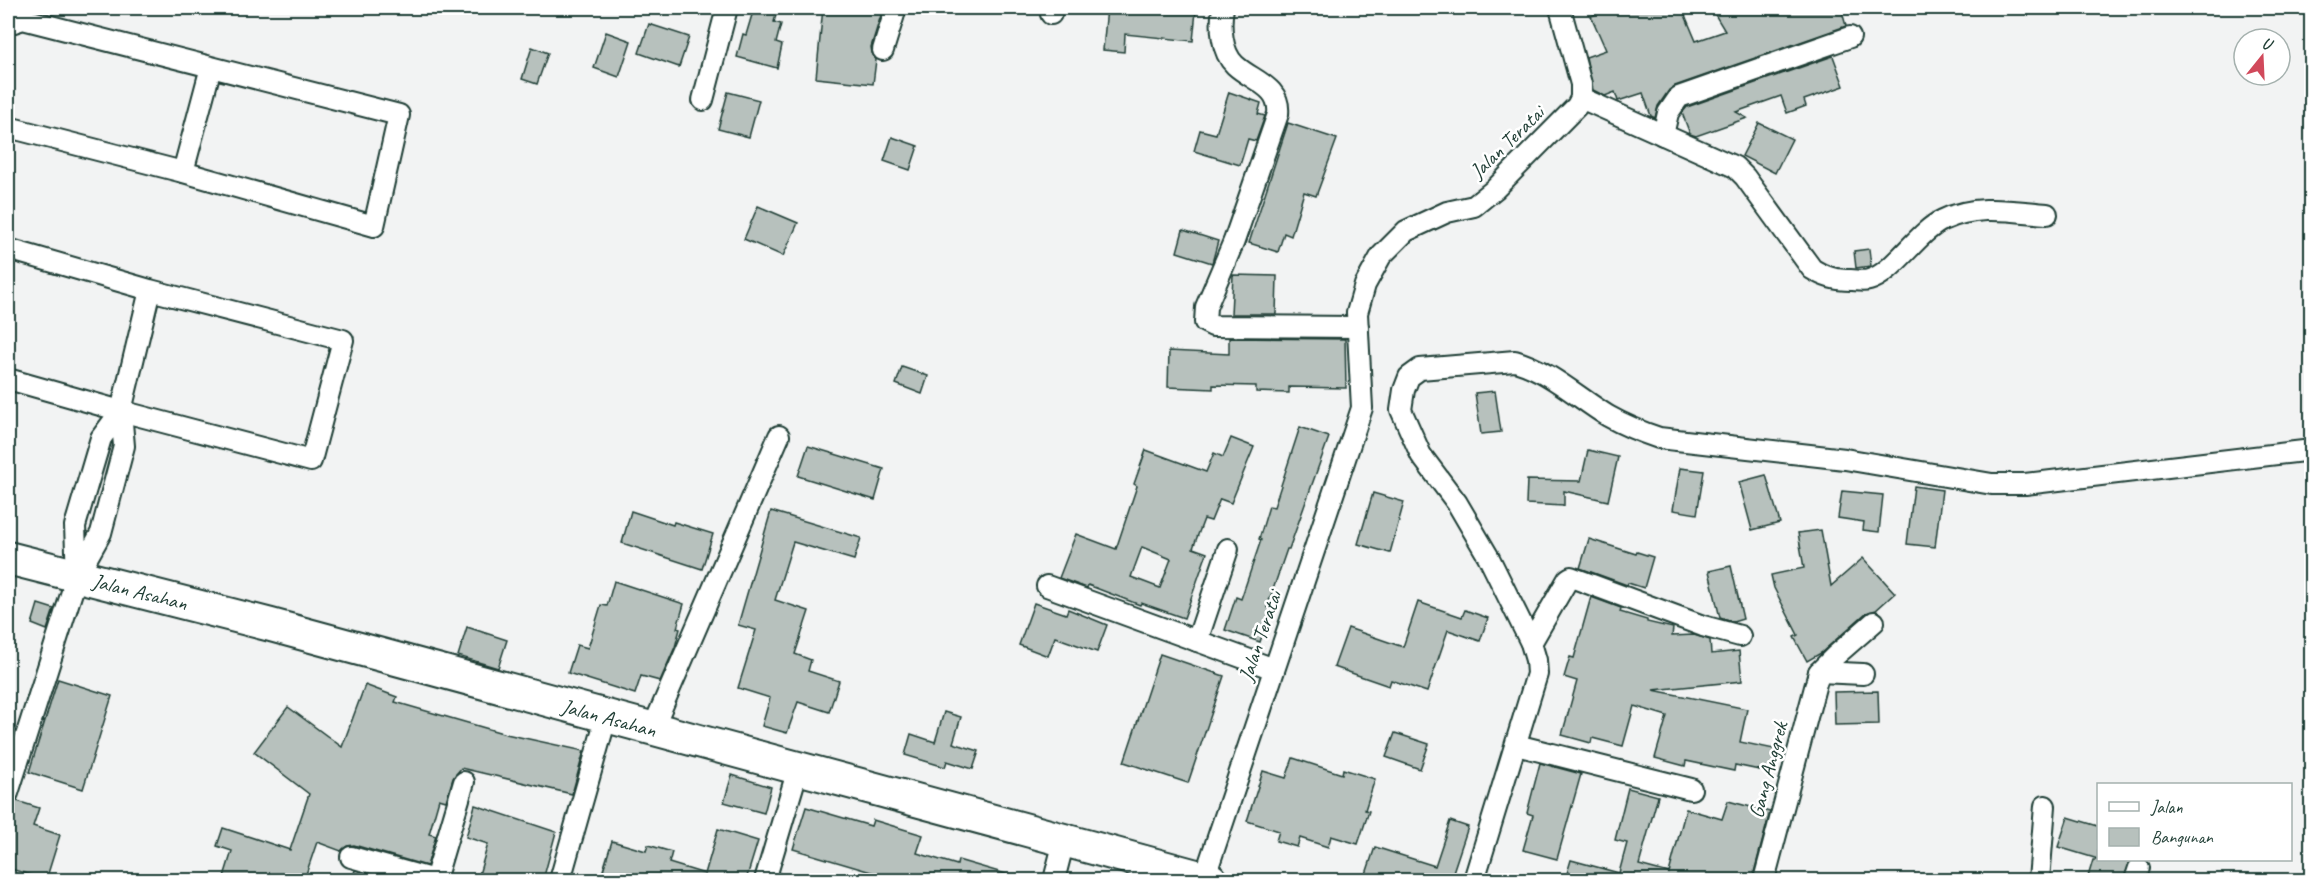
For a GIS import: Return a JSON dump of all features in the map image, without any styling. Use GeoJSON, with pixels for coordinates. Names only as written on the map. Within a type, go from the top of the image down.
{"type":"FeatureCollection","features":[{"type":"Feature","properties":{"kind":"main road","name":"Jalan Asahan"},"geometry":{"type":"LineString","coordinates":[[8,559],[282,628],[1207,880]]}},
{"type":"Feature","properties":{"kind":"street"},"geometry":{"type":"LineString","coordinates":[[703,100],[727,8]]}},
{"type":"Feature","properties":{"kind":"street"},"geometry":{"type":"LineString","coordinates":[[883,50],[896,8]]}},
{"type":"Feature","properties":{"kind":"street"},"geometry":{"type":"LineString","coordinates":[[1223,8],[1221,20],[1224,46],[1233,64],[1271,90],[1279,104],[1278,114],[1234,241],[1206,307],[1205,322],[1213,326],[1358,327]]}},
{"type":"Feature","properties":{"kind":"street"},"geometry":{"type":"LineString","coordinates":[[1566,10],[1581,84],[1581,98],[1735,167],[1745,177],[1812,269],[1827,278],[1868,281],[1880,275],[1925,231],[1942,220],[1960,213],[1986,208],[2046,214]]}},
{"type":"Feature","properties":{"kind":"street"},"geometry":{"type":"LineString","coordinates":[[8,24],[23,19],[399,115],[374,226],[183,172],[8,128]]}},
{"type":"Feature","properties":{"kind":"street"},"geometry":{"type":"LineString","coordinates":[[1663,135],[1668,113],[1678,97],[1850,37]]}},
{"type":"Feature","properties":{"kind":"street"},"geometry":{"type":"LineString","coordinates":[[183,172],[211,67]]}},
{"type":"Feature","properties":{"kind":"street","name":"Jalan Teratai"},"geometry":{"type":"LineString","coordinates":[[1207,880],[1274,669],[1362,408],[1358,313],[1365,285],[1381,256],[1406,231],[1447,212],[1474,206],[1496,189],[1577,106],[1581,98]]}},
{"type":"Feature","properties":{"kind":"street"},"geometry":{"type":"LineString","coordinates":[[8,249],[150,290],[343,340],[311,461],[8,379]]}},
{"type":"Feature","properties":{"kind":"street"},"geometry":{"type":"LineString","coordinates":[[8,793],[76,576],[101,533],[124,446],[121,411],[150,290]]}},
{"type":"Feature","properties":{"kind":"street"},"geometry":{"type":"LineString","coordinates":[[1474,880],[1537,674],[1536,660],[1531,643],[1488,556],[1457,503],[1421,455],[1401,410],[1409,377],[1420,369],[1515,361],[1529,365],[1630,428],[1659,438],[1845,459],[1992,484],[2025,484],[2312,450]]}},
{"type":"Feature","properties":{"kind":"street"},"geometry":{"type":"LineString","coordinates":[[76,576],[75,526],[101,438],[121,411]]}},
{"type":"Feature","properties":{"kind":"street"},"geometry":{"type":"LineString","coordinates":[[652,730],[779,436]]}},
{"type":"Feature","properties":{"kind":"street"},"geometry":{"type":"LineString","coordinates":[[1197,641],[1228,549]]}},
{"type":"Feature","properties":{"kind":"street"},"geometry":{"type":"LineString","coordinates":[[1531,643],[1571,577],[1703,626],[1740,636]]}},
{"type":"Feature","properties":{"kind":"street"},"geometry":{"type":"LineString","coordinates":[[1047,586],[1274,669]]}},
{"type":"Feature","properties":{"kind":"street"},"geometry":{"type":"LineString","coordinates":[[1819,672],[1874,622]]}},
{"type":"Feature","properties":{"kind":"street"},"geometry":{"type":"LineString","coordinates":[[1819,672],[1863,674]]}},
{"type":"Feature","properties":{"kind":"street","name":"Gang Anggrek"},"geometry":{"type":"LineString","coordinates":[[1764,880],[1819,672]]}},
{"type":"Feature","properties":{"kind":"street"},"geometry":{"type":"LineString","coordinates":[[560,880],[606,718]]}},
{"type":"Feature","properties":{"kind":"street"},"geometry":{"type":"LineString","coordinates":[[1516,745],[1691,789]]}},
{"type":"Feature","properties":{"kind":"street"},"geometry":{"type":"LineString","coordinates":[[765,880],[798,769]]}},
{"type":"Feature","properties":{"kind":"street"},"geometry":{"type":"LineString","coordinates":[[351,857],[434,880],[464,782]]}},
{"type":"Feature","properties":{"kind":"street"},"geometry":{"type":"LineString","coordinates":[[2039,880],[2045,806]]}},
{"type":"Feature","properties":{"kind":"street"},"geometry":{"type":"LineString","coordinates":[[1054,880],[1064,841]]}},
{"type":"Feature","properties":{"kind":"building"},"geometry":{"type":"Polygon","coordinates":[[[754,8],[778,8],[774,22],[781,24],[776,43],[782,45],[777,68],[737,57],[743,34],[746,35],[754,8]]]}},
{"type":"Feature","properties":{"kind":"building"},"geometry":{"type":"Polygon","coordinates":[[[823,8],[882,12],[871,47],[876,60],[873,84],[816,78],[823,8]]]}},
{"type":"Feature","properties":{"kind":"building"},"geometry":{"type":"Polygon","coordinates":[[[1107,8],[1189,8],[1189,10],[1196,11],[1193,41],[1125,34],[1124,52],[1103,50],[1107,8]]]}},
{"type":"Feature","properties":{"kind":"building"},"geometry":{"type":"Polygon","coordinates":[[[1613,8],[1682,8],[1696,41],[1725,31],[1711,8],[1841,8],[1846,26],[1675,86],[1669,90],[1658,106],[1655,118],[1651,116],[1643,93],[1618,101],[1615,92],[1605,96],[1593,90],[1586,57],[1606,50],[1591,16],[1613,8]]]}},
{"type":"Feature","properties":{"kind":"building"},"geometry":{"type":"Polygon","coordinates":[[[649,24],[689,37],[679,67],[639,53],[649,24]]]}},
{"type":"Feature","properties":{"kind":"building"},"geometry":{"type":"Polygon","coordinates":[[[606,32],[631,41],[619,77],[594,68],[606,32]]]}},
{"type":"Feature","properties":{"kind":"building"},"geometry":{"type":"Polygon","coordinates":[[[532,47],[548,53],[537,84],[522,79],[532,47]]]}},
{"type":"Feature","properties":{"kind":"building"},"geometry":{"type":"Polygon","coordinates":[[[1833,56],[1844,86],[1804,100],[1806,106],[1787,113],[1781,96],[1736,112],[1747,118],[1696,136],[1690,134],[1682,113],[1687,107],[1833,56]]]}},
{"type":"Feature","properties":{"kind":"building"},"geometry":{"type":"Polygon","coordinates":[[[728,92],[759,100],[749,137],[718,129],[728,92]]]}},
{"type":"Feature","properties":{"kind":"building"},"geometry":{"type":"Polygon","coordinates":[[[1229,92],[1261,103],[1258,114],[1265,116],[1256,141],[1248,139],[1240,165],[1194,151],[1200,130],[1216,134],[1229,92]]]}},
{"type":"Feature","properties":{"kind":"building"},"geometry":{"type":"Polygon","coordinates":[[[1288,123],[1337,139],[1316,196],[1304,192],[1291,236],[1284,233],[1278,252],[1249,243],[1288,123]]]}},
{"type":"Feature","properties":{"kind":"building"},"geometry":{"type":"Polygon","coordinates":[[[1759,123],[1792,139],[1775,173],[1742,156],[1759,123]]]}},
{"type":"Feature","properties":{"kind":"building"},"geometry":{"type":"Polygon","coordinates":[[[892,137],[918,146],[910,170],[884,161],[892,137]]]}},
{"type":"Feature","properties":{"kind":"building"},"geometry":{"type":"Polygon","coordinates":[[[758,206],[798,223],[783,256],[744,239],[758,206]]]}},
{"type":"Feature","properties":{"kind":"building"},"geometry":{"type":"Polygon","coordinates":[[[1183,230],[1218,241],[1212,263],[1177,252],[1183,230]]]}},
{"type":"Feature","properties":{"kind":"building"},"geometry":{"type":"Polygon","coordinates":[[[1869,249],[1871,266],[1856,268],[1854,251],[1869,249]]]}},
{"type":"Feature","properties":{"kind":"building"},"geometry":{"type":"Polygon","coordinates":[[[1233,275],[1277,276],[1276,314],[1231,314],[1233,275]]]}},
{"type":"Feature","properties":{"kind":"building"},"geometry":{"type":"Polygon","coordinates":[[[1229,338],[1345,339],[1346,388],[1289,387],[1289,393],[1256,392],[1256,386],[1213,385],[1213,389],[1168,387],[1169,351],[1229,354],[1229,338]]]}},
{"type":"Feature","properties":{"kind":"building"},"geometry":{"type":"Polygon","coordinates":[[[902,367],[928,376],[922,394],[896,384],[902,367]]]}},
{"type":"Feature","properties":{"kind":"building"},"geometry":{"type":"Polygon","coordinates":[[[1495,391],[1501,432],[1481,434],[1475,393],[1495,391]]]}},
{"type":"Feature","properties":{"kind":"building"},"geometry":{"type":"Polygon","coordinates":[[[1300,427],[1329,437],[1267,607],[1271,609],[1260,642],[1225,630],[1236,597],[1241,599],[1261,540],[1259,539],[1269,506],[1274,507],[1300,427]]]}},
{"type":"Feature","properties":{"kind":"building"},"geometry":{"type":"Polygon","coordinates":[[[1231,438],[1254,447],[1231,503],[1220,499],[1211,521],[1204,519],[1193,548],[1207,553],[1184,618],[1141,603],[1140,605],[1088,585],[1087,588],[1059,578],[1076,534],[1116,549],[1137,486],[1134,484],[1146,450],[1206,472],[1214,453],[1223,457],[1231,438]],[[1142,547],[1131,577],[1160,588],[1171,559],[1142,547]]]}},
{"type":"Feature","properties":{"kind":"building"},"geometry":{"type":"Polygon","coordinates":[[[808,446],[884,469],[875,500],[798,476],[808,446]]]}},
{"type":"Feature","properties":{"kind":"building"},"geometry":{"type":"Polygon","coordinates":[[[1588,450],[1618,457],[1608,501],[1564,491],[1564,506],[1526,504],[1527,480],[1581,481],[1588,450]]]}},
{"type":"Feature","properties":{"kind":"building"},"geometry":{"type":"Polygon","coordinates":[[[1680,468],[1704,471],[1697,514],[1673,510],[1680,468]]]}},
{"type":"Feature","properties":{"kind":"building"},"geometry":{"type":"Polygon","coordinates":[[[1766,475],[1780,523],[1752,530],[1739,482],[1766,475]]]}},
{"type":"Feature","properties":{"kind":"building"},"geometry":{"type":"Polygon","coordinates":[[[1914,486],[1942,490],[1935,547],[1907,544],[1914,486]]]}},
{"type":"Feature","properties":{"kind":"building"},"geometry":{"type":"Polygon","coordinates":[[[1842,491],[1883,495],[1879,532],[1863,530],[1864,522],[1838,518],[1842,491]]]}},
{"type":"Feature","properties":{"kind":"building"},"geometry":{"type":"Polygon","coordinates":[[[1373,493],[1404,502],[1390,553],[1358,544],[1373,493]]]}},
{"type":"Feature","properties":{"kind":"building"},"geometry":{"type":"Polygon","coordinates":[[[631,511],[673,525],[674,522],[713,534],[702,569],[622,543],[631,511]]]}},
{"type":"Feature","properties":{"kind":"building"},"geometry":{"type":"Polygon","coordinates":[[[771,511],[861,538],[854,560],[793,542],[775,600],[809,611],[795,654],[811,660],[808,671],[839,681],[829,712],[798,702],[787,733],[762,726],[770,698],[738,688],[756,630],[738,625],[771,511]]]}},
{"type":"Feature","properties":{"kind":"building"},"geometry":{"type":"Polygon","coordinates":[[[1821,530],[1831,586],[1863,558],[1895,593],[1876,610],[1866,613],[1821,653],[1807,661],[1794,637],[1798,635],[1774,588],[1771,575],[1804,568],[1798,533],[1821,530]]]}},
{"type":"Feature","properties":{"kind":"building"},"geometry":{"type":"Polygon","coordinates":[[[1589,539],[1653,557],[1644,588],[1628,583],[1627,585],[1580,568],[1589,539]]]}},
{"type":"Feature","properties":{"kind":"building"},"geometry":{"type":"Polygon","coordinates":[[[1731,566],[1743,619],[1733,622],[1720,618],[1709,571],[1731,566]]]}},
{"type":"Feature","properties":{"kind":"building"},"geometry":{"type":"Polygon","coordinates":[[[614,581],[684,604],[677,628],[680,629],[675,647],[660,681],[641,676],[635,694],[568,673],[577,645],[588,648],[601,605],[607,606],[614,581]]]}},
{"type":"Feature","properties":{"kind":"building"},"geometry":{"type":"Polygon","coordinates":[[[1591,597],[1621,608],[1620,612],[1673,628],[1672,636],[1694,635],[1710,640],[1711,654],[1739,651],[1742,681],[1653,690],[1747,709],[1740,742],[1779,750],[1774,773],[1735,765],[1734,771],[1686,761],[1685,766],[1655,758],[1667,716],[1634,706],[1623,746],[1592,738],[1591,743],[1562,735],[1577,681],[1564,677],[1570,657],[1574,658],[1591,597]]]}},
{"type":"Feature","properties":{"kind":"building"},"geometry":{"type":"Polygon","coordinates":[[[1418,602],[1462,617],[1465,610],[1488,618],[1480,641],[1448,630],[1427,692],[1391,680],[1389,686],[1334,667],[1348,628],[1403,647],[1418,602]]]}},
{"type":"Feature","properties":{"kind":"building"},"geometry":{"type":"Polygon","coordinates":[[[1034,603],[1066,614],[1068,609],[1107,625],[1097,652],[1055,637],[1048,656],[1019,645],[1034,603]]]}},
{"type":"Feature","properties":{"kind":"building"},"geometry":{"type":"Polygon","coordinates":[[[38,604],[54,609],[47,630],[32,624],[38,604]]]}},
{"type":"Feature","properties":{"kind":"building"},"geometry":{"type":"Polygon","coordinates":[[[467,627],[507,640],[498,668],[458,656],[467,627]]]}},
{"type":"Feature","properties":{"kind":"building"},"geometry":{"type":"Polygon","coordinates":[[[1160,654],[1224,676],[1188,783],[1124,762],[1160,654]]]}},
{"type":"Feature","properties":{"kind":"building"},"geometry":{"type":"Polygon","coordinates":[[[58,679],[112,696],[83,789],[29,772],[58,679]]]}},
{"type":"Feature","properties":{"kind":"building"},"geometry":{"type":"Polygon","coordinates":[[[365,685],[397,697],[395,702],[506,734],[584,751],[572,794],[461,768],[453,778],[446,801],[439,799],[429,834],[436,836],[427,866],[354,845],[347,846],[341,851],[317,842],[304,880],[223,880],[232,851],[217,846],[223,828],[290,850],[309,794],[254,752],[288,707],[342,747],[365,685]]]}},
{"type":"Feature","properties":{"kind":"building"},"geometry":{"type":"Polygon","coordinates":[[[1878,691],[1879,724],[1835,725],[1834,692],[1878,691]]]}},
{"type":"Feature","properties":{"kind":"building"},"geometry":{"type":"Polygon","coordinates":[[[944,712],[961,717],[953,743],[979,751],[973,769],[947,761],[945,767],[905,755],[911,734],[935,742],[944,712]]]}},
{"type":"Feature","properties":{"kind":"building"},"geometry":{"type":"Polygon","coordinates":[[[1395,733],[1429,744],[1420,769],[1386,757],[1395,733]]]}},
{"type":"Feature","properties":{"kind":"building"},"geometry":{"type":"Polygon","coordinates":[[[1293,758],[1342,774],[1343,769],[1375,779],[1365,810],[1369,811],[1358,844],[1331,836],[1328,847],[1300,838],[1297,847],[1276,841],[1279,831],[1247,821],[1263,771],[1286,778],[1293,758]]]}},
{"type":"Feature","properties":{"kind":"building"},"geometry":{"type":"Polygon","coordinates":[[[1540,763],[1581,774],[1557,859],[1523,850],[1533,815],[1527,813],[1540,763]]]}},
{"type":"Feature","properties":{"kind":"building"},"geometry":{"type":"Polygon","coordinates":[[[732,775],[771,787],[764,813],[724,802],[732,775]]]}},
{"type":"Feature","properties":{"kind":"building"},"geometry":{"type":"Polygon","coordinates":[[[1628,788],[1658,796],[1639,865],[1669,873],[1686,809],[1722,819],[1728,801],[1770,812],[1752,880],[1565,880],[1571,860],[1619,873],[1627,843],[1615,840],[1628,788]]]}},
{"type":"Feature","properties":{"kind":"building"},"geometry":{"type":"Polygon","coordinates":[[[17,801],[39,808],[33,826],[60,835],[46,880],[8,868],[8,817],[11,804],[17,801]]]}},
{"type":"Feature","properties":{"kind":"building"},"geometry":{"type":"Polygon","coordinates":[[[475,805],[556,832],[543,880],[478,878],[488,844],[466,837],[475,805]]]}},
{"type":"Feature","properties":{"kind":"building"},"geometry":{"type":"Polygon","coordinates":[[[806,807],[871,826],[873,820],[923,835],[917,853],[957,865],[958,860],[1013,876],[1013,880],[898,880],[793,849],[806,807]]]}},
{"type":"Feature","properties":{"kind":"building"},"geometry":{"type":"Polygon","coordinates":[[[2068,817],[2097,826],[2097,859],[2058,847],[2068,817]]]}},
{"type":"Feature","properties":{"kind":"building"},"geometry":{"type":"Polygon","coordinates":[[[1450,821],[1468,827],[1453,872],[1463,875],[1462,880],[1364,880],[1375,847],[1435,866],[1450,821]]]}},
{"type":"Feature","properties":{"kind":"building"},"geometry":{"type":"Polygon","coordinates":[[[718,829],[758,841],[746,880],[600,880],[612,841],[646,851],[648,845],[672,852],[669,863],[705,874],[718,829]]]}},
{"type":"Feature","properties":{"kind":"building"},"geometry":{"type":"Polygon","coordinates":[[[2093,860],[2131,861],[2123,880],[2087,880],[2093,860]]]}},
{"type":"Feature","properties":{"kind":"building"},"geometry":{"type":"Polygon","coordinates":[[[355,870],[391,880],[352,880],[355,870]]]}}]}
